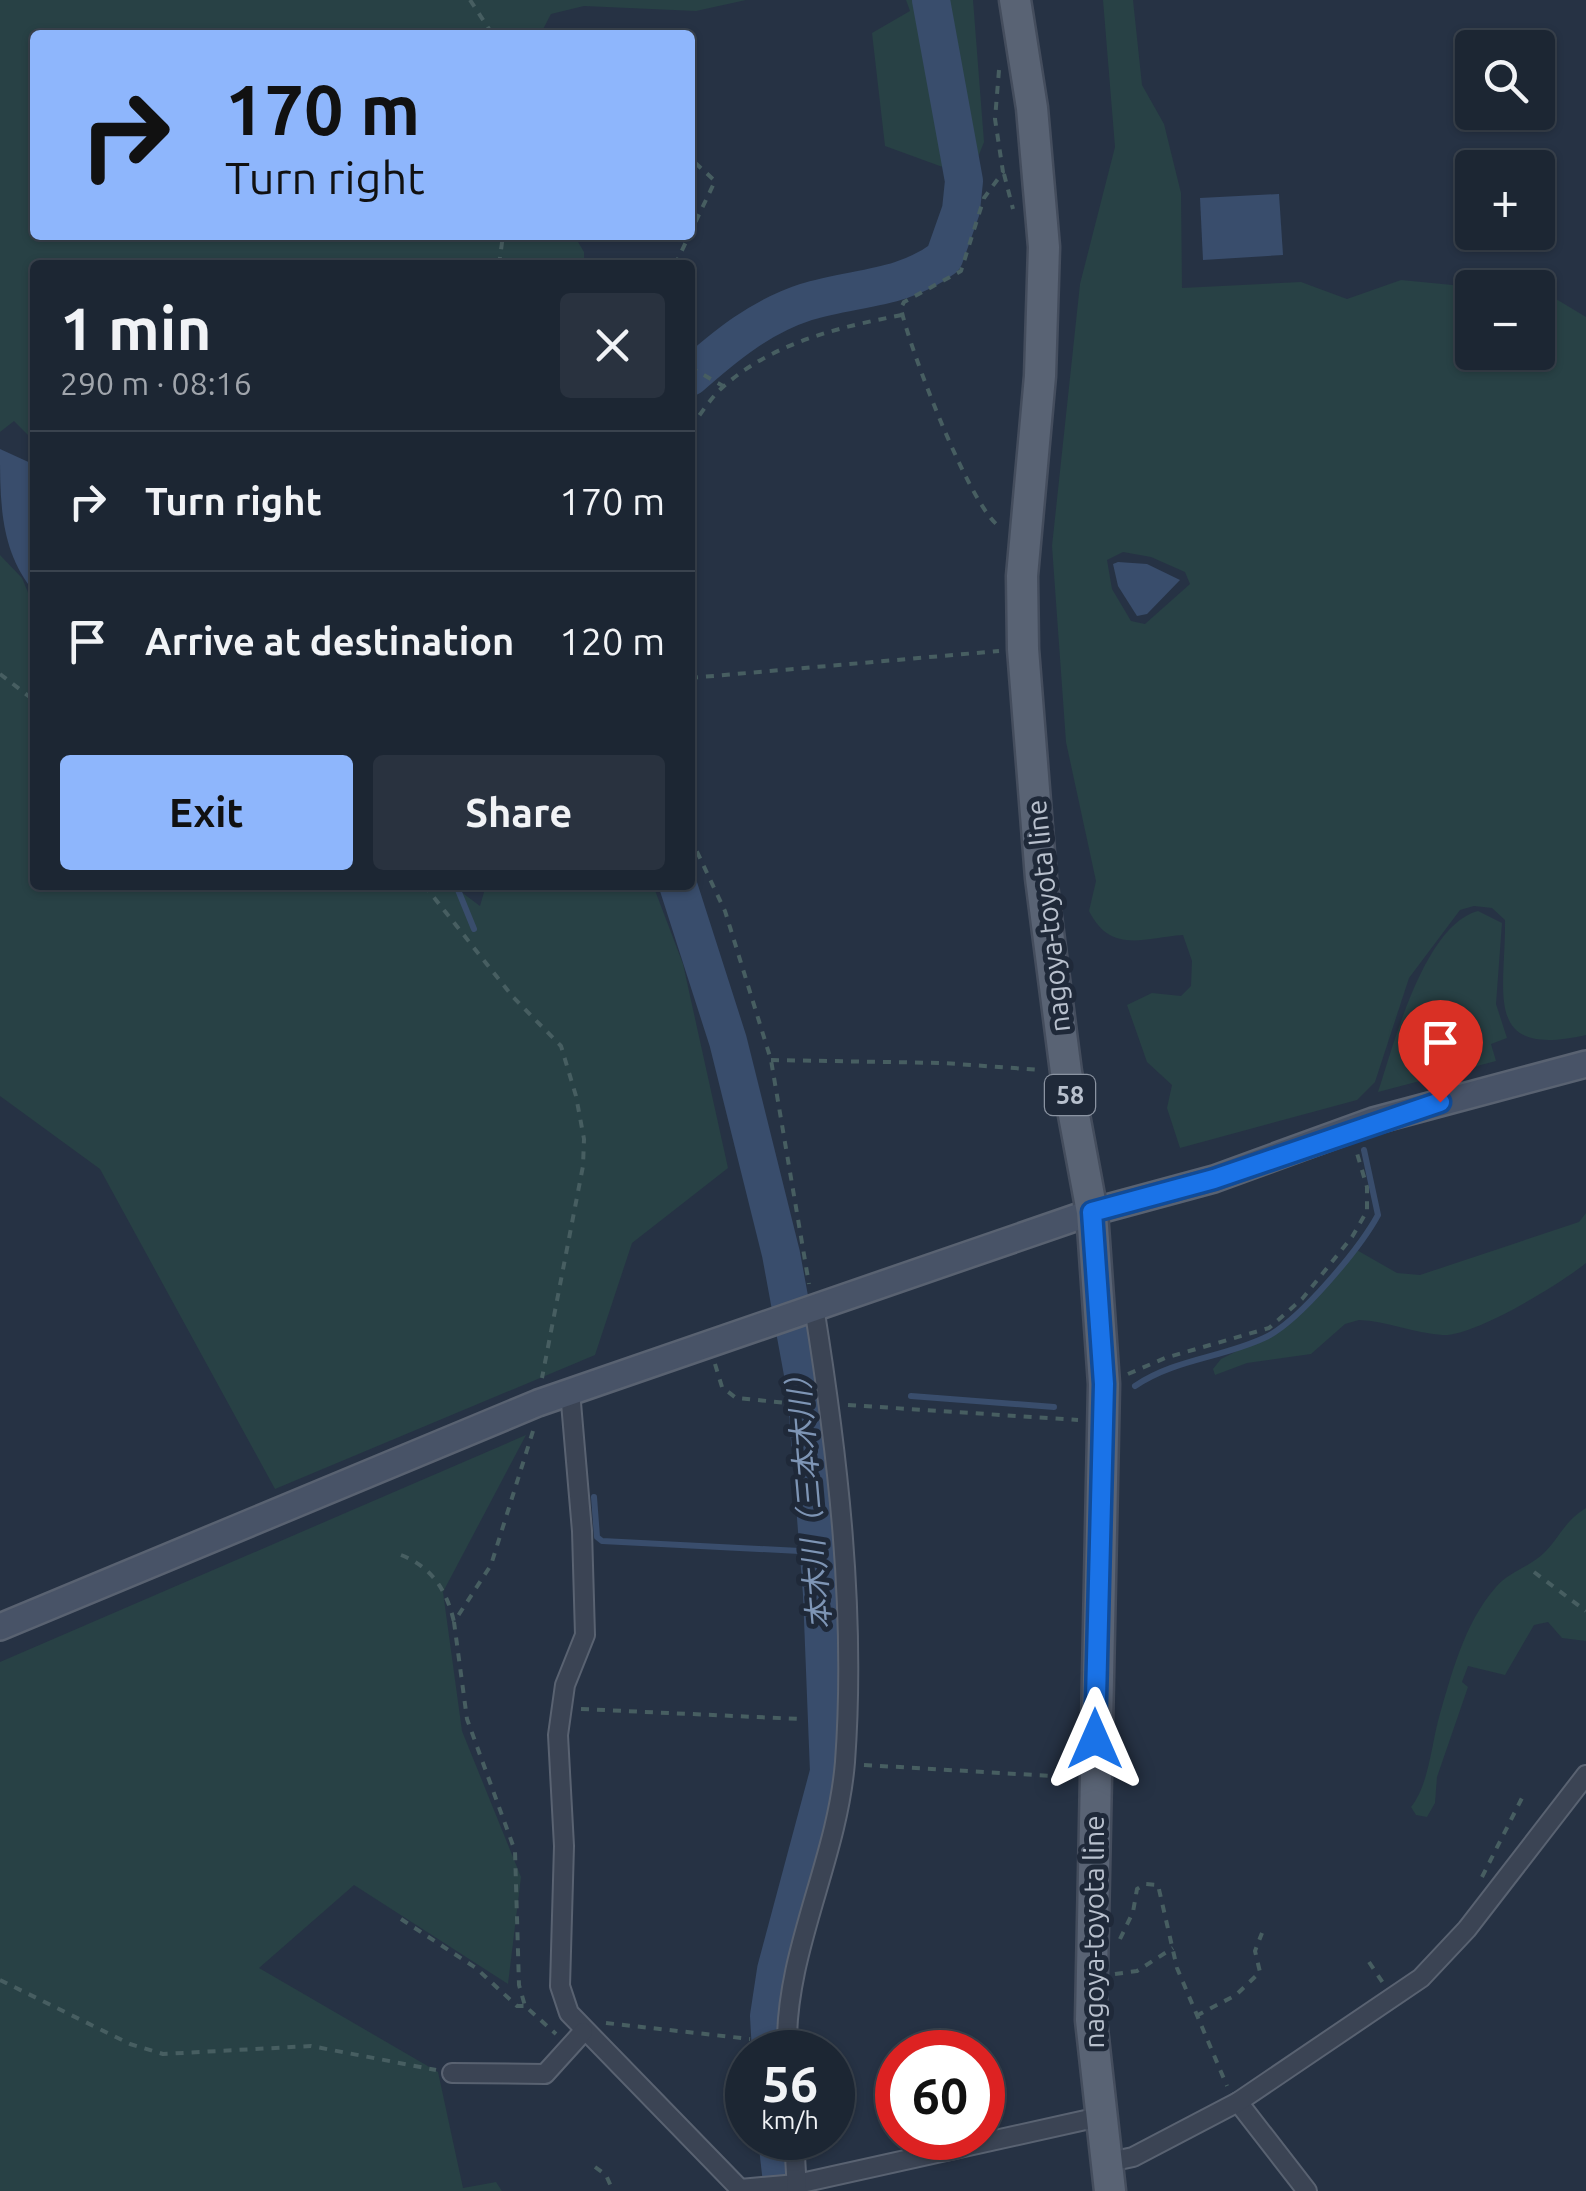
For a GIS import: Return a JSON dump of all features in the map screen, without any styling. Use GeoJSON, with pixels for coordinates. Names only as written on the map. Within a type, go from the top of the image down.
{"type":"FeatureCollection","features":[{"type":"Feature","properties":{"kind":"main road","name":"nagoya-toyota line"},"geometry":{"type":"LineString","coordinates":[[1014,0],[1040,173],[1044,306],[1025,538],[1024,649],[1041,878],[1066,1072],[1092,1212],[1104,1377],[1093,1963],[1099,2118],[1108,2177]]}},
{"type":"Feature","properties":{"kind":"street"},"geometry":{"type":"LineString","coordinates":[[0,1628],[570,1391],[1092,1212],[1214,1179],[1350,1130],[1586,1064]]}},
{"type":"Feature","properties":{"kind":"street"},"geometry":{"type":"LineString","coordinates":[[788,2030],[788,1993],[844,1764],[846,1596],[812,1307]]}},
{"type":"Feature","properties":{"kind":"street"},"geometry":{"type":"LineString","coordinates":[[570,1391],[582,1531],[585,1636],[565,1684],[558,1735],[564,1925],[560,1986],[562,2002],[578,2038],[740,2189],[797,2188],[1099,2118]]}},
{"type":"Feature","properties":{"kind":"street"},"geometry":{"type":"LineString","coordinates":[[1108,2177],[1133,2158],[1237,2103],[1369,2015],[1446,1955],[1586,1775]]}},
{"type":"Feature","properties":{"kind":"street"},"geometry":{"type":"LineString","coordinates":[[452,2072],[545,2074],[578,2038]]}},
{"type":"Feature","properties":{"kind":"street"},"geometry":{"type":"LineString","coordinates":[[1237,2103],[1307,2191]]}},
{"type":"Feature","properties":{"kind":"street"},"geometry":{"type":"LineString","coordinates":[[795,2160],[797,2188]]}},
{"type":"Feature","properties":{"kind":"path"},"geometry":{"type":"LineString","coordinates":[[470,0],[491,30]]}},
{"type":"Feature","properties":{"kind":"path"},"geometry":{"type":"LineString","coordinates":[[1022,47],[1002,60],[995,83],[1003,172],[984,198],[965,262],[955,276],[904,302],[902,315],[956,456],[982,509],[992,524],[1025,538]]}},
{"type":"Feature","properties":{"kind":"path"},"geometry":{"type":"LineString","coordinates":[[695,163],[715,181],[695,223]]}},
{"type":"Feature","properties":{"kind":"path"},"geometry":{"type":"LineString","coordinates":[[695,422],[724,386],[776,352],[834,328],[902,315]]}},
{"type":"Feature","properties":{"kind":"path"},"geometry":{"type":"LineString","coordinates":[[695,370],[724,386]]}},
{"type":"Feature","properties":{"kind":"path"},"geometry":{"type":"LineString","coordinates":[[695,678],[1024,649]]}},
{"type":"Feature","properties":{"kind":"path"},"geometry":{"type":"LineString","coordinates":[[0,674],[30,698]]}},
{"type":"Feature","properties":{"kind":"path"},"geometry":{"type":"LineString","coordinates":[[695,846],[726,911],[771,1060],[812,1307]]}},
{"type":"Feature","properties":{"kind":"path"},"geometry":{"type":"LineString","coordinates":[[428,890],[514,997],[561,1046],[584,1139],[583,1166],[538,1403],[508,1522],[480,1586],[454,1622]]}},
{"type":"Feature","properties":{"kind":"path"},"geometry":{"type":"LineString","coordinates":[[771,1060],[943,1063],[1066,1072]]}},
{"type":"Feature","properties":{"kind":"path"},"geometry":{"type":"LineString","coordinates":[[1104,1377],[1124,1376],[1165,1358],[1246,1338],[1269,1328],[1302,1299],[1352,1237],[1367,1211],[1367,1186],[1350,1130]]}},
{"type":"Feature","properties":{"kind":"path"},"geometry":{"type":"LineString","coordinates":[[710,1343],[728,1395],[789,1405],[1103,1422]]}},
{"type":"Feature","properties":{"kind":"path"},"geometry":{"type":"LineString","coordinates":[[400,1555],[433,1576],[448,1598],[467,1720],[515,1851],[517,1968],[525,2006],[550,2030],[578,2038],[594,2022],[725,2036]]}},
{"type":"Feature","properties":{"kind":"path"},"geometry":{"type":"LineString","coordinates":[[1534,1572],[1586,1611]]}},
{"type":"Feature","properties":{"kind":"path"},"geometry":{"type":"LineString","coordinates":[[562,1708],[800,1719]]}},
{"type":"Feature","properties":{"kind":"path"},"geometry":{"type":"LineString","coordinates":[[844,1764],[1095,1778]]}},
{"type":"Feature","properties":{"kind":"path"},"geometry":{"type":"LineString","coordinates":[[1474,1891],[1524,1792]]}},
{"type":"Feature","properties":{"kind":"path"},"geometry":{"type":"LineString","coordinates":[[1093,1963],[1124,1934],[1137,1889],[1145,1884],[1158,1884],[1194,2017],[1237,2103]]}},
{"type":"Feature","properties":{"kind":"path"},"geometry":{"type":"LineString","coordinates":[[401,1919],[476,1968],[517,2006],[525,2006]]}},
{"type":"Feature","properties":{"kind":"path"},"geometry":{"type":"LineString","coordinates":[[1194,2017],[1236,1995],[1260,1972],[1262,1966],[1255,1951],[1262,1934]]}},
{"type":"Feature","properties":{"kind":"path"},"geometry":{"type":"LineString","coordinates":[[1093,1963],[1138,1971],[1173,1948]]}},
{"type":"Feature","properties":{"kind":"path"},"geometry":{"type":"LineString","coordinates":[[0,1980],[130,2044],[163,2054],[311,2046],[452,2072]]}},
{"type":"Feature","properties":{"kind":"path"},"geometry":{"type":"LineString","coordinates":[[595,2166],[606,2175],[613,2191]]}},
{"type":"Feature","properties":{"kind":"green space"},"geometry":{"type":"Polygon","coordinates":[[[0,0],[746,0],[696,11],[584,6],[551,14],[543,30],[30,30],[30,240],[577,240],[584,260],[30,260],[30,437],[14,421],[0,432],[0,0]]]}},
{"type":"Feature","properties":{"kind":"green space"},"geometry":{"type":"Polygon","coordinates":[[[906,0],[973,0],[984,142],[970,177],[885,146],[872,33],[910,11],[906,0]]]}},
{"type":"Feature","properties":{"kind":"green space"},"geometry":{"type":"Polygon","coordinates":[[[1103,0],[1133,0],[1142,85],[1164,124],[1181,193],[1182,288],[1301,282],[1347,299],[1401,280],[1455,285],[1455,370],[1555,370],[1555,298],[1586,317],[1586,1035],[1552,1040],[1529,1037],[1514,1028],[1506,1014],[1503,995],[1505,920],[1492,908],[1474,906],[1460,910],[1409,978],[1375,1082],[1357,1100],[1180,1148],[1167,1108],[1172,1085],[1147,1062],[1127,1005],[1152,993],[1181,996],[1191,986],[1192,961],[1183,935],[1141,940],[1118,938],[1107,933],[1089,911],[1096,881],[1066,742],[1052,546],[1080,284],[1115,147],[1103,0]],[[1123,552],[1107,560],[1112,589],[1131,621],[1145,624],[1190,584],[1185,572],[1151,557],[1123,552]]]}},
{"type":"Feature","properties":{"kind":"green space"},"geometry":{"type":"Polygon","coordinates":[[[0,555],[22,578],[30,597],[30,890],[459,890],[480,906],[485,890],[655,890],[683,964],[728,1168],[632,1243],[595,1355],[275,1489],[100,1169],[0,1096],[0,555]]]}},
{"type":"Feature","properties":{"kind":"green space"},"geometry":{"type":"Polygon","coordinates":[[[1478,911],[1502,923],[1496,1004],[1507,1038],[1491,1044],[1496,1061],[1378,1092],[1402,1017],[1427,962],[1459,921],[1478,911]]]}},
{"type":"Feature","properties":{"kind":"green space"},"geometry":{"type":"Polygon","coordinates":[[[1586,1213],[1586,1263],[1495,1319],[1442,1335],[1359,1320],[1345,1324],[1311,1354],[1247,1363],[1215,1375],[1213,1369],[1221,1359],[1289,1325],[1355,1249],[1397,1273],[1420,1275],[1579,1222],[1586,1213]]]}},
{"type":"Feature","properties":{"kind":"green space"},"geometry":{"type":"Polygon","coordinates":[[[526,1435],[443,1592],[462,1731],[521,1877],[508,1984],[354,1885],[259,1968],[438,2072],[463,2188],[496,2182],[502,2191],[0,2191],[0,1662],[526,1435]]]}},
{"type":"Feature","properties":{"kind":"green space"},"geometry":{"type":"Polygon","coordinates":[[[1586,1508],[1586,1641],[1562,1638],[1548,1622],[1534,1625],[1505,1675],[1468,1666],[1462,1682],[1468,1687],[1437,1777],[1435,1803],[1427,1817],[1416,1815],[1411,1807],[1425,1778],[1448,1686],[1475,1617],[1502,1582],[1539,1557],[1586,1508]]]}},
{"type":"Feature","properties":{"kind":"water"},"geometry":{"type":"Polygon","coordinates":[[[1279,194],[1283,255],[1203,260],[1200,198],[1279,194]]]}},
{"type":"Feature","properties":{"kind":"water"},"geometry":{"type":"Polygon","coordinates":[[[0,449],[30,463],[30,586],[9,544],[2,507],[0,449]]]}},
{"type":"Feature","properties":{"kind":"water"},"geometry":{"type":"Polygon","coordinates":[[[1113,564],[1147,564],[1180,580],[1147,614],[1137,616],[1118,586],[1113,564]]]}},
{"type":"Feature","properties":{"kind":"waterway","name":"本木川（三本木川）"},"geometry":{"type":"LineString","coordinates":[[695,373],[744,334],[789,308],[895,282],[944,258],[961,210],[964,181],[931,0]]}},
{"type":"Feature","properties":{"kind":"waterway"},"geometry":{"type":"LineString","coordinates":[[458,890],[474,929]]}},
{"type":"Feature","properties":{"kind":"waterway","name":"本木川（三本木川）"},"geometry":{"type":"LineString","coordinates":[[680,890],[728,1041],[781,1254],[806,1390],[822,1594],[829,1772],[776,1970],[770,2030]]}},
{"type":"Feature","properties":{"kind":"waterway"},"geometry":{"type":"LineString","coordinates":[[1135,1386],[1182,1364],[1264,1338],[1310,1301],[1378,1215],[1364,1150]]}},
{"type":"Feature","properties":{"kind":"waterway"},"geometry":{"type":"LineString","coordinates":[[911,1396],[1054,1407]]}},
{"type":"Feature","properties":{"kind":"waterway"},"geometry":{"type":"LineString","coordinates":[[594,1497],[597,1537],[602,1541],[819,1552]]}},
{"type":"Feature","properties":{"kind":"waterway","name":"本木川（三本木川）"},"geometry":{"type":"LineString","coordinates":[[779,2160],[783,2191]]}},
{"type":"Feature","properties":{"kind":"route"},"geometry":{"type":"LineString","coordinates":[[1095,1739],[1104,1384],[1092,1212],[1214,1179],[1374,1121],[1440,1102]]}}]}
